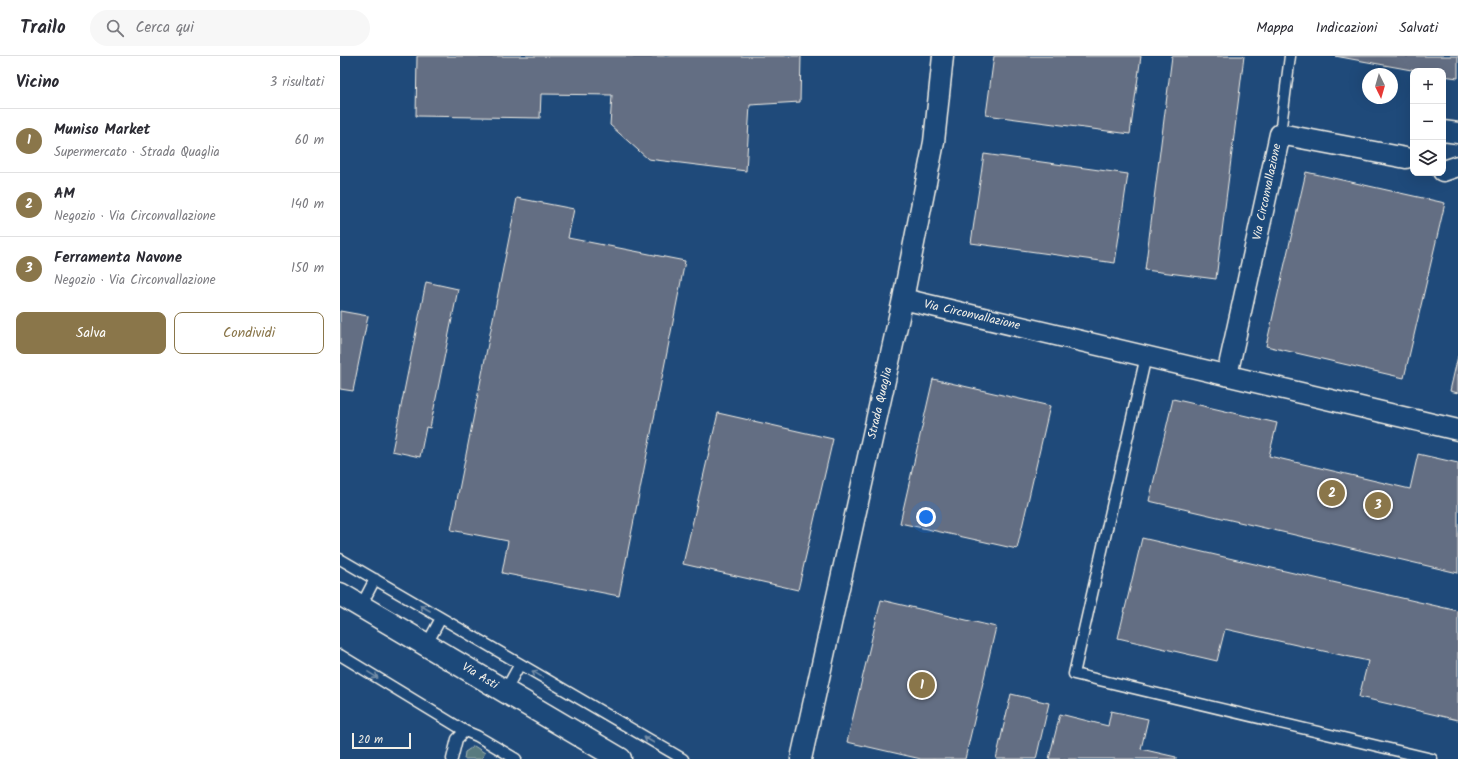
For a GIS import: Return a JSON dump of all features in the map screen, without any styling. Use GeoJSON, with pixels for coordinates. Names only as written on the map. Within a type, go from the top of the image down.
{"type":"FeatureCollection","features":[{"type":"Feature","properties":{"kind":"main road","name":"Via Asti"},"geometry":{"type":"LineString","coordinates":[[340,594],[620,759]]}},
{"type":"Feature","properties":{"kind":"street","name":"Strada Quaglia"},"geometry":{"type":"LineString","coordinates":[[803,756],[813,703],[903,299],[934,142],[943,56]]}},
{"type":"Feature","properties":{"kind":"street","name":"Via Circonvallazione"},"geometry":{"type":"LineString","coordinates":[[1227,375],[1280,134],[1410,155]]}},
{"type":"Feature","properties":{"kind":"street"},"geometry":{"type":"LineString","coordinates":[[1446,170],[1458,166]]}},
{"type":"Feature","properties":{"kind":"street","name":"Via Circonvallazione"},"geometry":{"type":"LineString","coordinates":[[903,299],[1458,430]]}},
{"type":"Feature","properties":{"kind":"lane"},"geometry":{"type":"LineString","coordinates":[[1280,134],[1290,56]]}},
{"type":"Feature","properties":{"kind":"lane"},"geometry":{"type":"LineString","coordinates":[[1146,356],[1074,674],[1432,759]]}},
{"type":"Feature","properties":{"kind":"lane"},"geometry":{"type":"LineString","coordinates":[[340,559],[683,759]]}},
{"type":"Feature","properties":{"kind":"lane"},"geometry":{"type":"LineString","coordinates":[[361,606],[375,579]]}},
{"type":"Feature","properties":{"kind":"lane"},"geometry":{"type":"LineString","coordinates":[[427,644],[441,618]]}},
{"type":"Feature","properties":{"kind":"lane"},"geometry":{"type":"LineString","coordinates":[[340,655],[465,732],[477,736],[516,759]]}},
{"type":"Feature","properties":{"kind":"lane"},"geometry":{"type":"LineString","coordinates":[[505,691],[520,664]]}},
{"type":"Feature","properties":{"kind":"lane"},"geometry":{"type":"LineString","coordinates":[[452,759],[457,739],[465,732]]}},
{"type":"Feature","properties":{"kind":"green space"},"geometry":{"type":"Polygon","coordinates":[[[474,746],[485,753],[481,759],[464,759],[465,752],[474,746]]]}},
{"type":"Feature","properties":{"kind":"building"},"geometry":{"type":"Polygon","coordinates":[[[417,56],[801,56],[800,102],[750,105],[746,171],[648,159],[610,125],[612,95],[541,94],[540,118],[416,116],[417,56]]]}},
{"type":"Feature","properties":{"kind":"building"},"geometry":{"type":"Polygon","coordinates":[[[994,56],[1141,56],[1130,134],[986,115],[994,56]]]}},
{"type":"Feature","properties":{"kind":"building"},"geometry":{"type":"Polygon","coordinates":[[[1172,56],[1244,56],[1216,279],[1145,270],[1172,56]]]}},
{"type":"Feature","properties":{"kind":"building"},"geometry":{"type":"Polygon","coordinates":[[[1335,56],[1458,56],[1458,78],[1446,76],[1446,68],[1410,68],[1410,70],[1335,56]]]}},
{"type":"Feature","properties":{"kind":"building"},"geometry":{"type":"Polygon","coordinates":[[[984,154],[1128,174],[1115,263],[971,243],[984,154]]]}},
{"type":"Feature","properties":{"kind":"building"},"geometry":{"type":"Polygon","coordinates":[[[1306,172],[1445,203],[1404,378],[1266,346],[1306,172]]]}},
{"type":"Feature","properties":{"kind":"building"},"geometry":{"type":"Polygon","coordinates":[[[517,198],[574,209],[568,238],[685,261],[619,596],[502,573],[508,541],[451,530],[517,198]]]}},
{"type":"Feature","properties":{"kind":"building"},"geometry":{"type":"Polygon","coordinates":[[[426,282],[458,289],[430,428],[426,427],[420,457],[392,451],[426,282]]]}},
{"type":"Feature","properties":{"kind":"building"},"geometry":{"type":"Polygon","coordinates":[[[340,311],[368,316],[353,391],[340,389],[340,311]]]}},
{"type":"Feature","properties":{"kind":"building"},"geometry":{"type":"Polygon","coordinates":[[[1458,356],[1458,393],[1450,391],[1458,356]]]}},
{"type":"Feature","properties":{"kind":"building"},"geometry":{"type":"Polygon","coordinates":[[[933,379],[1050,406],[1017,549],[900,523],[933,379]]]}},
{"type":"Feature","properties":{"kind":"building"},"geometry":{"type":"Polygon","coordinates":[[[1173,399],[1277,423],[1269,456],[1410,489],[1418,454],[1458,463],[1458,573],[1149,501],[1173,399]]]}},
{"type":"Feature","properties":{"kind":"building"},"geometry":{"type":"Polygon","coordinates":[[[718,413],[833,439],[798,590],[683,564],[718,413]]]}},
{"type":"Feature","properties":{"kind":"building"},"geometry":{"type":"Polygon","coordinates":[[[1142,538],[1458,611],[1458,720],[1359,697],[1368,661],[1225,629],[1217,661],[1118,638],[1142,538]]]}},
{"type":"Feature","properties":{"kind":"building"},"geometry":{"type":"Polygon","coordinates":[[[881,600],[996,627],[965,759],[921,759],[847,742],[881,600]]]}},
{"type":"Feature","properties":{"kind":"building"},"geometry":{"type":"Polygon","coordinates":[[[1011,694],[1049,703],[1036,759],[996,759],[1011,694]]]}},
{"type":"Feature","properties":{"kind":"building"},"geometry":{"type":"Polygon","coordinates":[[[1111,711],[1148,719],[1141,749],[1176,757],[1176,759],[1049,759],[1060,714],[1108,726],[1111,711]]]}},
{"type":"Feature","properties":{"kind":"place","name":"AM"},"geometry":{"type":"Point","coordinates":[1332,493]}},
{"type":"Feature","properties":{"kind":"place","name":"Ferramenta Navone"},"geometry":{"type":"Point","coordinates":[1378,505]}},
{"type":"Feature","properties":{"kind":"place","name":"Muniso Market"},"geometry":{"type":"Point","coordinates":[922,685]}}]}
